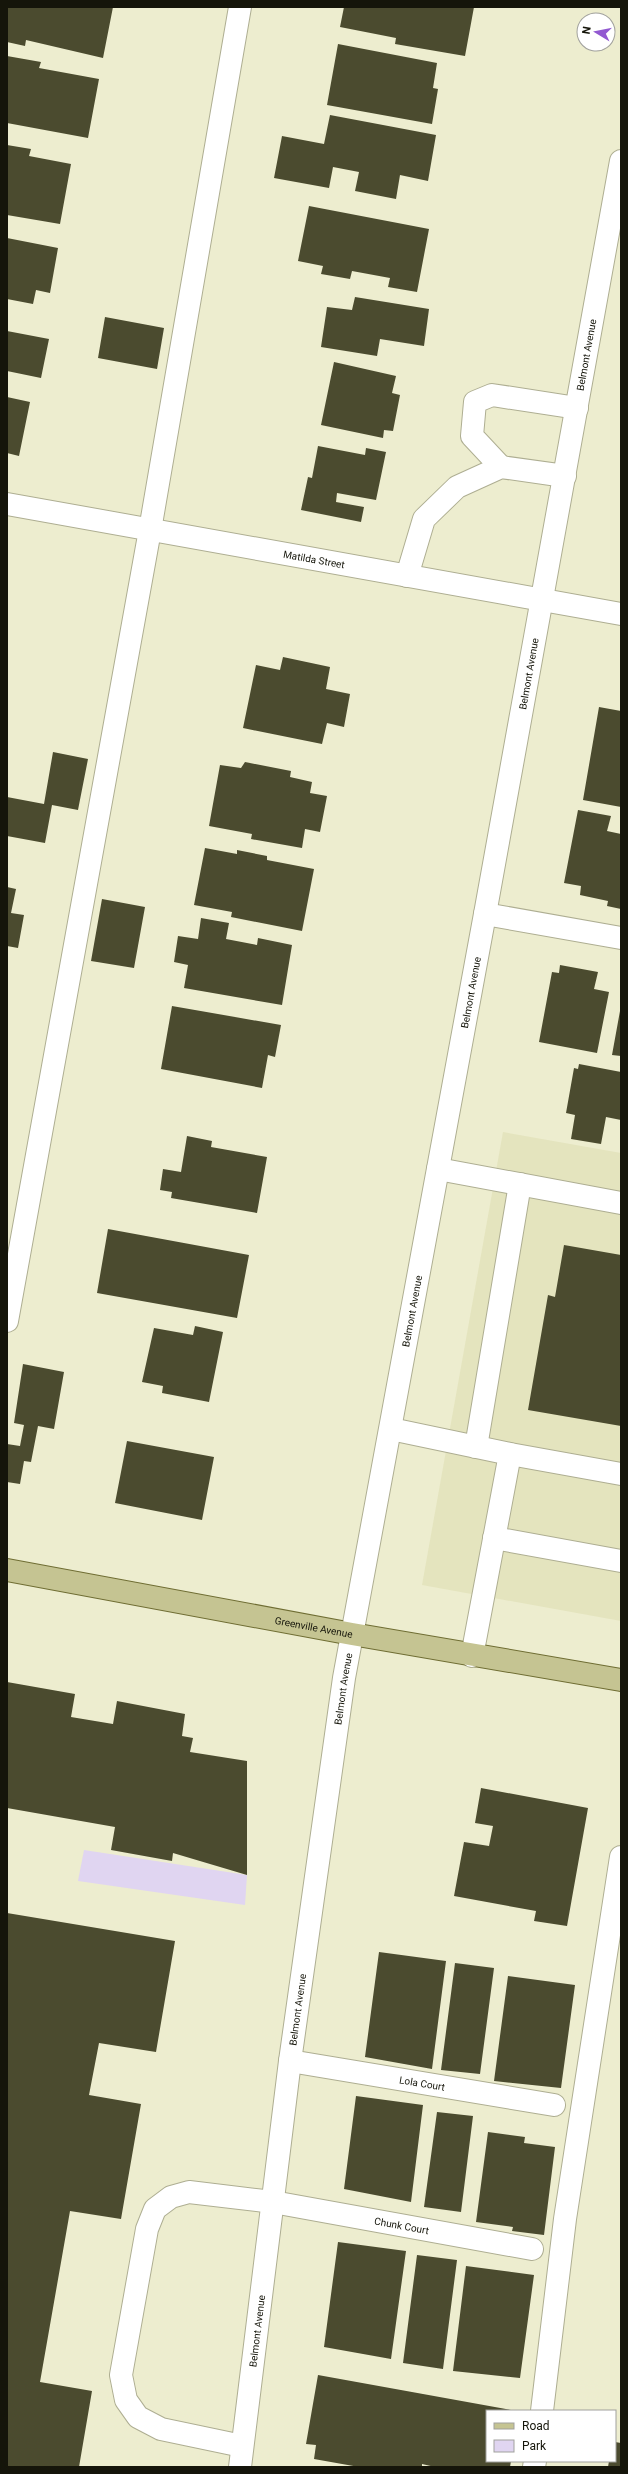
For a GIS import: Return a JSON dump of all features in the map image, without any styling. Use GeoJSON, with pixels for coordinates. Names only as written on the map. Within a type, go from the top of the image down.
{"type":"FeatureCollection","features":[{"type":"Feature","properties":{"kind":"main road","name":"Greenville Avenue"},"geometry":{"type":"LineString","coordinates":[[7,1570],[472,1656],[621,1680]]}},
{"type":"Feature","properties":{"kind":"street"},"geometry":{"type":"LineString","coordinates":[[7,1321],[150,530],[240,7]]}},
{"type":"Feature","properties":{"kind":"street","name":"Belmont Avenue"},"geometry":{"type":"LineString","coordinates":[[240,2467],[290,2061],[342,1685],[391,1429],[621,161]]}},
{"type":"Feature","properties":{"kind":"street"},"geometry":{"type":"LineString","coordinates":[[501,467],[472,436],[475,402],[492,395],[577,408]]}},
{"type":"Feature","properties":{"kind":"street"},"geometry":{"type":"LineString","coordinates":[[407,576],[424,519],[457,487],[501,467],[565,476]]}},
{"type":"Feature","properties":{"kind":"street","name":"Matilda Street"},"geometry":{"type":"LineString","coordinates":[[7,504],[621,614]]}},
{"type":"Feature","properties":{"kind":"street"},"geometry":{"type":"LineString","coordinates":[[485,914],[621,938]]}},
{"type":"Feature","properties":{"kind":"street"},"geometry":{"type":"LineString","coordinates":[[438,1169],[621,1203]]}},
{"type":"Feature","properties":{"kind":"street"},"geometry":{"type":"LineString","coordinates":[[476,1447],[520,1184]]}},
{"type":"Feature","properties":{"kind":"street"},"geometry":{"type":"LineString","coordinates":[[391,1429],[510,1454],[621,1474]]}},
{"type":"Feature","properties":{"kind":"street"},"geometry":{"type":"LineString","coordinates":[[472,1656],[510,1454]]}},
{"type":"Feature","properties":{"kind":"street"},"geometry":{"type":"LineString","coordinates":[[494,1538],[621,1561]]}},
{"type":"Feature","properties":{"kind":"street"},"geometry":{"type":"LineString","coordinates":[[542,2410],[565,2219],[621,1857]]}},
{"type":"Feature","properties":{"kind":"street","name":"Lola Court"},"geometry":{"type":"LineString","coordinates":[[290,2061],[554,2106]]}},
{"type":"Feature","properties":{"kind":"street","name":"Chunk Court"},"geometry":{"type":"LineString","coordinates":[[242,2446],[161,2430],[138,2417],[126,2400],[121,2375],[147,2229],[155,2210],[171,2197],[189,2192],[273,2202],[532,2249]]}},
{"type":"Feature","properties":{"kind":"shaded area"},"geometry":{"type":"Polygon","coordinates":[[[503,1132],[621,1153],[621,1621],[422,1585],[503,1132]]]}},
{"type":"Feature","properties":{"kind":"green space"},"geometry":{"type":"Polygon","coordinates":[[[84,1850],[247,1875],[245,1905],[78,1881],[84,1850]]]}},
{"type":"Feature","properties":{"kind":"building"},"geometry":{"type":"Polygon","coordinates":[[[7,7],[113,7],[103,58],[26,40],[25,46],[7,42],[7,7]]]}},
{"type":"Feature","properties":{"kind":"building"},"geometry":{"type":"Polygon","coordinates":[[[344,7],[474,7],[465,56],[395,44],[396,38],[340,27],[344,7]]]}},
{"type":"Feature","properties":{"kind":"building"},"geometry":{"type":"Polygon","coordinates":[[[338,44],[437,63],[433,88],[438,89],[432,124],[327,105],[338,44]]]}},
{"type":"Feature","properties":{"kind":"building"},"geometry":{"type":"Polygon","coordinates":[[[7,56],[41,62],[39,68],[99,79],[88,138],[7,123],[7,56]]]}},
{"type":"Feature","properties":{"kind":"building"},"geometry":{"type":"Polygon","coordinates":[[[330,115],[436,135],[428,181],[400,175],[396,199],[355,191],[359,172],[333,167],[329,188],[274,178],[282,136],[324,144],[330,115]]]}},
{"type":"Feature","properties":{"kind":"building"},"geometry":{"type":"Polygon","coordinates":[[[7,145],[31,149],[29,156],[71,164],[60,224],[7,215],[7,145]]]}},
{"type":"Feature","properties":{"kind":"building"},"geometry":{"type":"Polygon","coordinates":[[[309,206],[429,229],[417,292],[388,287],[390,278],[352,271],[350,279],[321,274],[323,266],[298,261],[309,206]]]}},
{"type":"Feature","properties":{"kind":"building"},"geometry":{"type":"Polygon","coordinates":[[[7,238],[58,248],[50,293],[36,290],[33,304],[7,299],[7,238]]]}},
{"type":"Feature","properties":{"kind":"building"},"geometry":{"type":"Polygon","coordinates":[[[355,297],[429,309],[424,346],[380,339],[377,356],[321,347],[327,307],[352,310],[355,297]]]}},
{"type":"Feature","properties":{"kind":"building"},"geometry":{"type":"Polygon","coordinates":[[[105,317],[164,328],[157,369],[98,358],[105,317]]]}},
{"type":"Feature","properties":{"kind":"building"},"geometry":{"type":"Polygon","coordinates":[[[7,331],[49,339],[41,378],[7,371],[7,331]]]}},
{"type":"Feature","properties":{"kind":"building"},"geometry":{"type":"Polygon","coordinates":[[[334,362],[396,376],[392,393],[400,395],[393,431],[384,430],[383,438],[321,425],[334,362]]]}},
{"type":"Feature","properties":{"kind":"building"},"geometry":{"type":"Polygon","coordinates":[[[7,397],[30,402],[19,456],[7,453],[7,397]]]}},
{"type":"Feature","properties":{"kind":"building"},"geometry":{"type":"Polygon","coordinates":[[[318,446],[365,455],[366,448],[386,452],[376,500],[337,493],[336,502],[364,507],[361,522],[301,510],[308,477],[312,478],[318,446]]]}},
{"type":"Feature","properties":{"kind":"building"},"geometry":{"type":"Polygon","coordinates":[[[283,657],[330,667],[326,689],[350,694],[344,727],[327,723],[322,744],[243,728],[256,665],[280,670],[283,657]]]}},
{"type":"Feature","properties":{"kind":"building"},"geometry":{"type":"Polygon","coordinates":[[[599,707],[621,711],[621,807],[583,800],[599,707]]]}},
{"type":"Feature","properties":{"kind":"building"},"geometry":{"type":"Polygon","coordinates":[[[53,752],[88,759],[78,810],[52,805],[45,843],[7,836],[7,797],[44,804],[53,752]]]}},
{"type":"Feature","properties":{"kind":"building"},"geometry":{"type":"Polygon","coordinates":[[[245,762],[291,771],[290,777],[312,782],[310,793],[327,796],[320,832],[305,829],[302,848],[251,839],[252,834],[209,826],[220,765],[241,768],[245,762]]]}},
{"type":"Feature","properties":{"kind":"building"},"geometry":{"type":"Polygon","coordinates":[[[578,810],[611,816],[607,831],[621,834],[621,909],[607,906],[608,901],[580,895],[581,886],[564,883],[578,810]]]}},
{"type":"Feature","properties":{"kind":"building"},"geometry":{"type":"Polygon","coordinates":[[[205,848],[237,854],[237,850],[267,856],[267,860],[314,869],[302,931],[231,917],[232,912],[194,905],[205,848]]]}},
{"type":"Feature","properties":{"kind":"building"},"geometry":{"type":"Polygon","coordinates":[[[7,887],[16,889],[11,913],[24,915],[18,948],[7,946],[7,887]]]}},
{"type":"Feature","properties":{"kind":"building"},"geometry":{"type":"Polygon","coordinates":[[[102,899],[145,907],[134,968],[91,961],[102,899]]]}},
{"type":"Feature","properties":{"kind":"building"},"geometry":{"type":"Polygon","coordinates":[[[201,918],[229,923],[226,939],[257,945],[258,938],[292,945],[282,1005],[184,988],[188,965],[174,962],[178,936],[198,939],[201,918]]]}},
{"type":"Feature","properties":{"kind":"building"},"geometry":{"type":"Polygon","coordinates":[[[560,965],[598,972],[594,989],[609,992],[597,1053],[539,1042],[552,972],[559,973],[560,965]]]}},
{"type":"Feature","properties":{"kind":"building"},"geometry":{"type":"Polygon","coordinates":[[[172,1006],[281,1025],[275,1057],[268,1055],[262,1088],[161,1069],[172,1006]]]}},
{"type":"Feature","properties":{"kind":"building"},"geometry":{"type":"Polygon","coordinates":[[[621,1011],[621,1056],[612,1055],[621,1011]]]}},
{"type":"Feature","properties":{"kind":"building"},"geometry":{"type":"Polygon","coordinates":[[[579,1064],[621,1072],[621,1120],[606,1117],[601,1144],[571,1139],[575,1115],[566,1113],[574,1068],[578,1069],[579,1064]]]}},
{"type":"Feature","properties":{"kind":"building"},"geometry":{"type":"Polygon","coordinates":[[[187,1136],[212,1141],[211,1147],[267,1157],[257,1213],[171,1198],[172,1192],[160,1190],[163,1169],[181,1172],[187,1136]]]}},
{"type":"Feature","properties":{"kind":"building"},"geometry":{"type":"Polygon","coordinates":[[[108,1229],[249,1255],[237,1318],[97,1293],[108,1229]]]}},
{"type":"Feature","properties":{"kind":"building"},"geometry":{"type":"Polygon","coordinates":[[[564,1245],[621,1255],[621,1426],[528,1410],[548,1295],[555,1297],[564,1245]]]}},
{"type":"Feature","properties":{"kind":"building"},"geometry":{"type":"Polygon","coordinates":[[[195,1326],[223,1332],[209,1402],[162,1393],[163,1386],[142,1382],[154,1328],[193,1335],[195,1326]]]}},
{"type":"Feature","properties":{"kind":"building"},"geometry":{"type":"Polygon","coordinates":[[[23,1364],[64,1372],[54,1429],[38,1426],[31,1462],[24,1461],[20,1484],[7,1482],[7,1444],[20,1446],[24,1425],[14,1423],[23,1364]]]}},
{"type":"Feature","properties":{"kind":"building"},"geometry":{"type":"Polygon","coordinates":[[[127,1441],[214,1457],[202,1520],[115,1503],[127,1441]]]}},
{"type":"Feature","properties":{"kind":"building"},"geometry":{"type":"Polygon","coordinates":[[[7,1682],[75,1694],[71,1717],[113,1724],[117,1701],[185,1714],[182,1736],[193,1738],[190,1752],[247,1761],[247,1875],[173,1853],[172,1861],[111,1850],[115,1827],[7,1808],[7,1682]]]}},
{"type":"Feature","properties":{"kind":"building"},"geometry":{"type":"Polygon","coordinates":[[[481,1788],[588,1808],[567,1926],[534,1921],[536,1911],[454,1896],[464,1842],[489,1846],[493,1826],[475,1823],[481,1788]]]}},
{"type":"Feature","properties":{"kind":"building"},"geometry":{"type":"Polygon","coordinates":[[[7,1913],[175,1941],[156,2052],[99,2043],[89,2095],[141,2104],[121,2219],[70,2211],[40,2382],[92,2391],[79,2467],[7,2467],[7,1913]]]}},
{"type":"Feature","properties":{"kind":"building"},"geometry":{"type":"Polygon","coordinates":[[[379,1952],[446,1961],[432,2069],[365,2057],[379,1952]]]}},
{"type":"Feature","properties":{"kind":"building"},"geometry":{"type":"Polygon","coordinates":[[[455,1963],[494,1968],[480,2074],[441,2070],[455,1963]]]}},
{"type":"Feature","properties":{"kind":"building"},"geometry":{"type":"Polygon","coordinates":[[[508,1976],[575,1985],[561,2088],[494,2081],[508,1976]]]}},
{"type":"Feature","properties":{"kind":"building"},"geometry":{"type":"Polygon","coordinates":[[[356,2096],[423,2105],[411,2202],[344,2189],[356,2096]]]}},
{"type":"Feature","properties":{"kind":"building"},"geometry":{"type":"Polygon","coordinates":[[[437,2112],[473,2116],[461,2212],[424,2207],[437,2112]]]}},
{"type":"Feature","properties":{"kind":"building"},"geometry":{"type":"Polygon","coordinates":[[[488,2132],[525,2137],[524,2143],[555,2147],[544,2235],[512,2231],[513,2227],[476,2222],[488,2132]]]}},
{"type":"Feature","properties":{"kind":"building"},"geometry":{"type":"Polygon","coordinates":[[[338,2242],[406,2251],[391,2359],[324,2347],[338,2242]]]}},
{"type":"Feature","properties":{"kind":"building"},"geometry":{"type":"Polygon","coordinates":[[[417,2255],[457,2260],[443,2369],[403,2363],[417,2255]]]}},
{"type":"Feature","properties":{"kind":"building"},"geometry":{"type":"Polygon","coordinates":[[[466,2266],[534,2275],[520,2378],[453,2371],[466,2266]]]}},
{"type":"Feature","properties":{"kind":"building"},"geometry":{"type":"Polygon","coordinates":[[[318,2375],[511,2410],[486,2410],[486,2462],[511,2462],[510,2467],[435,2467],[422,2464],[422,2467],[359,2467],[314,2459],[316,2445],[306,2444],[318,2375]]]}},
{"type":"Feature","properties":{"kind":"building"},"geometry":{"type":"Polygon","coordinates":[[[616,2442],[621,2443],[621,2467],[608,2467],[609,2462],[616,2462],[616,2442]]]}}]}
